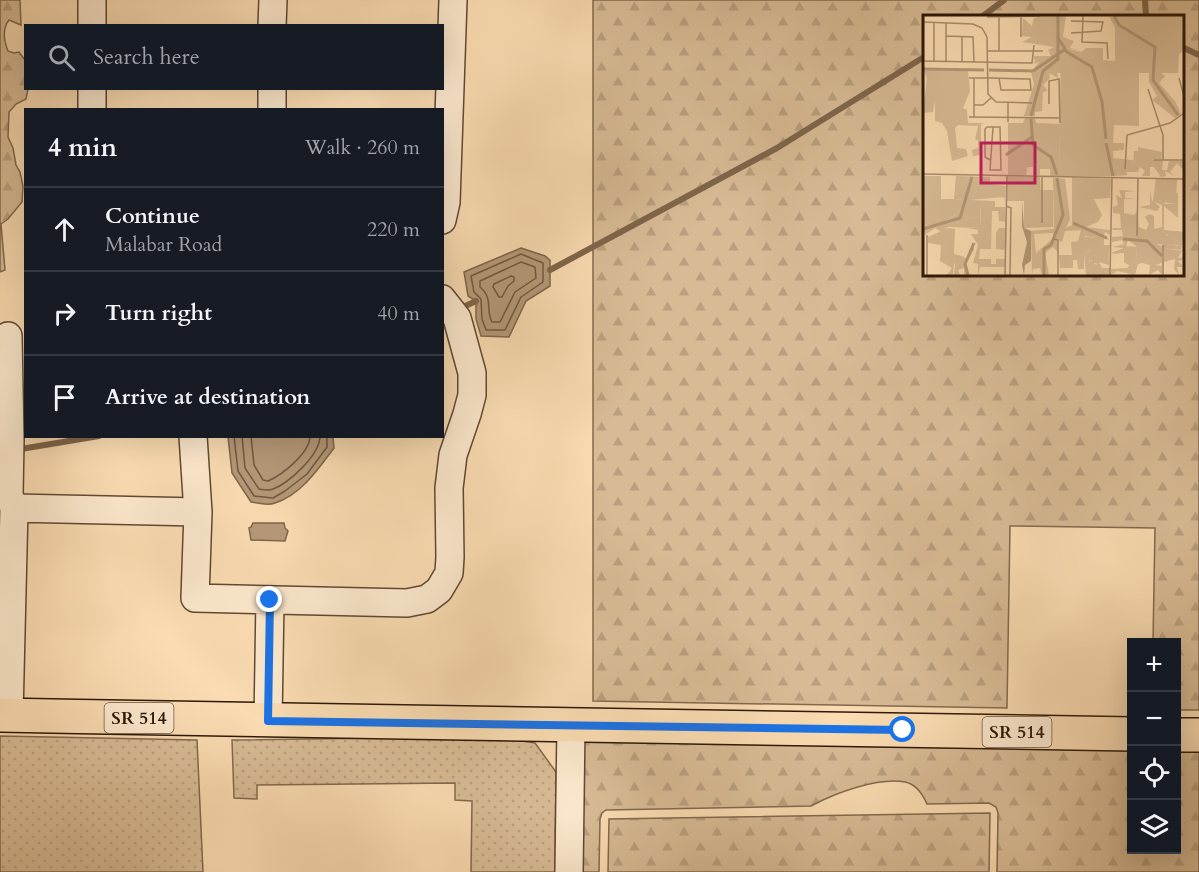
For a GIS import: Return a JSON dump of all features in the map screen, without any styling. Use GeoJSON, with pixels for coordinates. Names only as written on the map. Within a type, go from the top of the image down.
{"type":"FeatureCollection","features":[{"type":"Feature","properties":{"kind":"main road","name":"SR 514"},"geometry":{"type":"LineString","coordinates":[[5,715],[1127,734]]}},
{"type":"Feature","properties":{"kind":"main road"},"geometry":{"type":"LineString","coordinates":[[1181,735],[1199,735]]}},
{"type":"Feature","properties":{"kind":"street"},"geometry":{"type":"LineString","coordinates":[[92,0],[92,24]]}},
{"type":"Feature","properties":{"kind":"street"},"geometry":{"type":"LineString","coordinates":[[272,24],[273,0]]}},
{"type":"Feature","properties":{"kind":"street"},"geometry":{"type":"LineString","coordinates":[[444,211],[453,0]]}},
{"type":"Feature","properties":{"kind":"street"},"geometry":{"type":"LineString","coordinates":[[92,90],[92,108]]}},
{"type":"Feature","properties":{"kind":"street"},"geometry":{"type":"LineString","coordinates":[[272,90],[272,108]]}},
{"type":"Feature","properties":{"kind":"street"},"geometry":{"type":"LineString","coordinates":[[193,438],[198,512],[195,598],[407,603],[428,599],[440,590],[448,573],[450,557],[449,488],[453,455],[472,395],[472,373],[448,306]]}},
{"type":"Feature","properties":{"kind":"street"},"geometry":{"type":"LineString","coordinates":[[5,715],[14,508],[9,495],[8,336]]}},
{"type":"Feature","properties":{"kind":"street"},"geometry":{"type":"LineString","coordinates":[[14,508],[198,512]]}},
{"type":"Feature","properties":{"kind":"street"},"geometry":{"type":"LineString","coordinates":[[268,721],[270,600]]}},
{"type":"Feature","properties":{"kind":"street"},"geometry":{"type":"LineString","coordinates":[[569,872],[571,725]]}},
{"type":"Feature","properties":{"kind":"green space"},"geometry":{"type":"Polygon","coordinates":[[[0,0],[20,0],[21,25],[9,20],[5,27],[5,39],[8,51],[19,52],[24,59],[24,90],[28,90],[26,99],[16,104],[9,112],[8,137],[20,172],[23,186],[22,202],[1,224],[5,270],[0,272],[0,0]]]}},
{"type":"Feature","properties":{"kind":"green space"},"geometry":{"type":"Polygon","coordinates":[[[593,0],[1199,0],[1199,710],[1181,710],[1181,638],[1153,638],[1155,528],[1010,526],[1007,708],[593,701],[593,0]]]}},
{"type":"Feature","properties":{"kind":"green space"},"geometry":{"type":"Polygon","coordinates":[[[0,736],[197,740],[203,872],[0,872],[0,736]]]}},
{"type":"Feature","properties":{"kind":"green space"},"geometry":{"type":"Polygon","coordinates":[[[581,736],[1127,745],[1127,854],[1181,854],[1181,746],[1199,747],[1199,872],[997,872],[998,813],[996,807],[989,803],[927,804],[916,787],[905,782],[894,781],[857,787],[811,806],[606,810],[600,819],[599,872],[579,872],[581,736]]]}},
{"type":"Feature","properties":{"kind":"green space"},"geometry":{"type":"Polygon","coordinates":[[[504,738],[535,743],[556,772],[555,872],[471,872],[472,801],[455,800],[455,783],[257,785],[257,799],[234,798],[232,740],[504,738]]]}},
{"type":"Feature","properties":{"kind":"green space"},"geometry":{"type":"Polygon","coordinates":[[[990,813],[989,872],[608,872],[609,819],[990,813]]]}},
{"type":"Feature","properties":{"kind":"water"},"geometry":{"type":"Polygon","coordinates":[[[521,248],[550,260],[550,286],[526,301],[509,337],[481,336],[476,319],[476,301],[468,296],[464,272],[521,248]]]}},
{"type":"Feature","properties":{"kind":"water"},"geometry":{"type":"Polygon","coordinates":[[[228,438],[333,438],[334,448],[309,480],[293,494],[275,503],[251,502],[232,473],[228,438]]]}},
{"type":"Feature","properties":{"kind":"water"},"geometry":{"type":"Polygon","coordinates":[[[253,523],[284,523],[288,531],[285,541],[251,540],[249,528],[253,523]]]}},
{"type":"Feature","properties":{"kind":"waterway"},"geometry":{"type":"LineString","coordinates":[[984,15],[1004,0]]}},
{"type":"Feature","properties":{"kind":"waterway"},"geometry":{"type":"LineString","coordinates":[[1145,0],[1146,15]]}},
{"type":"Feature","properties":{"kind":"waterway"},"geometry":{"type":"LineString","coordinates":[[1184,48],[1199,55]]}},
{"type":"Feature","properties":{"kind":"waterway"},"geometry":{"type":"LineString","coordinates":[[550,270],[777,148],[923,58]]}},
{"type":"Feature","properties":{"kind":"waterway"},"geometry":{"type":"LineString","coordinates":[[459,309],[476,301]]}},
{"type":"Feature","properties":{"kind":"waterway"},"geometry":{"type":"LineString","coordinates":[[15,450],[87,438]]}},
{"type":"Feature","properties":{"kind":"route"},"geometry":{"type":"LineString","coordinates":[[270,600],[268,721],[903,730]]}}]}
